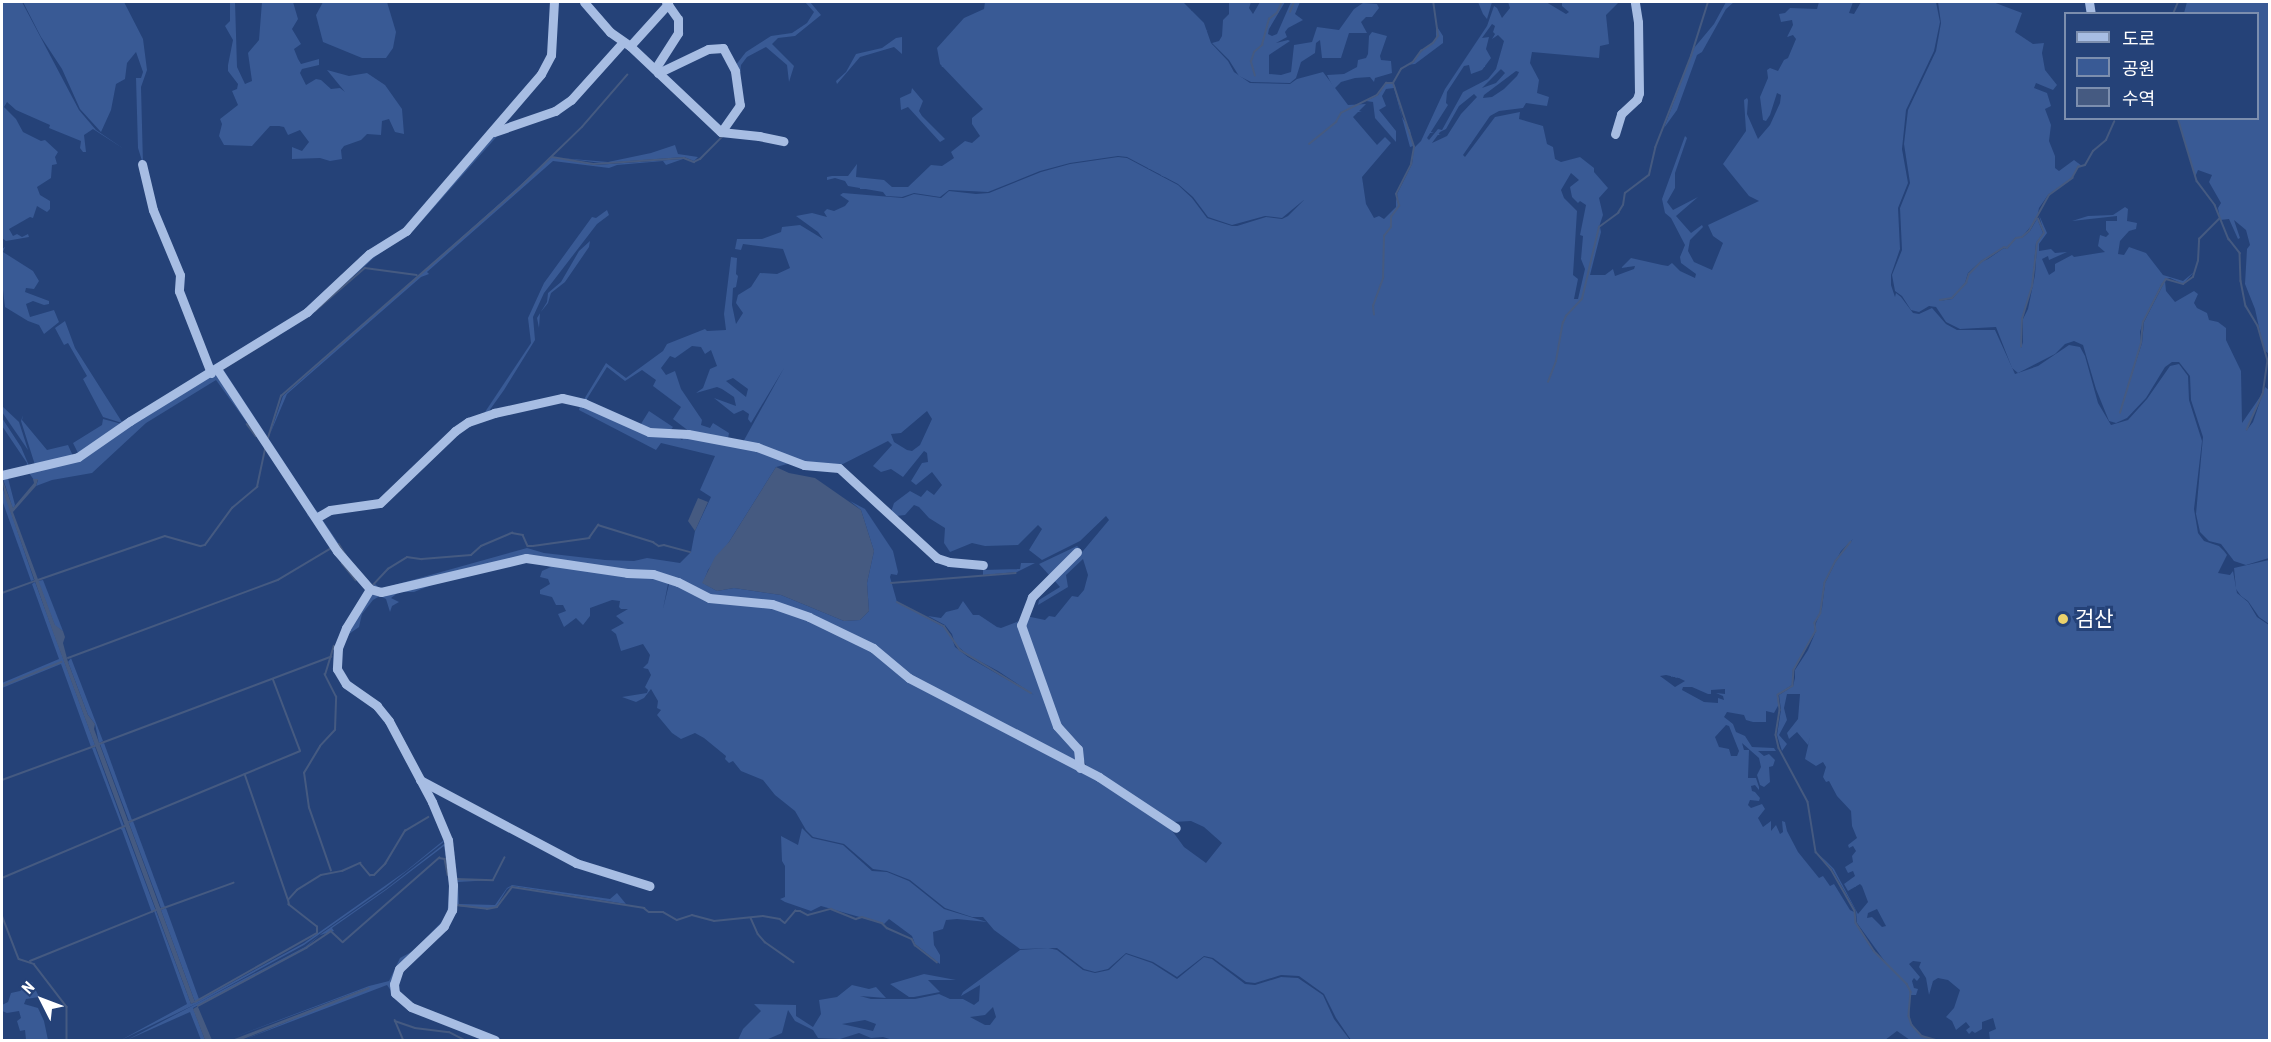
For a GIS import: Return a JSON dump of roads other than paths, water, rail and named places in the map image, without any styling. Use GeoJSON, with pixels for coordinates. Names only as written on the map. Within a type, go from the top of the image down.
{"type":"FeatureCollection","features":[{"type":"Feature","properties":{"kind":"street"},"geometry":{"type":"LineString","coordinates":[[2,475],[78,457],[130,421],[307,312],[369,254],[406,231],[547,65],[552,43],[554,2]]}},
{"type":"Feature","properties":{"kind":"street"},"geometry":{"type":"LineString","coordinates":[[584,2],[599,20],[721,132],[783,141]]}},
{"type":"Feature","properties":{"kind":"street"},"geometry":{"type":"LineString","coordinates":[[1615,134],[1622,114],[1637,99],[1639,93],[1638,22],[1635,2]]}},
{"type":"Feature","properties":{"kind":"street"},"geometry":{"type":"LineString","coordinates":[[491,133],[555,111],[571,100],[667,3],[678,19],[678,33],[657,71]]}},
{"type":"Feature","properties":{"kind":"street"},"geometry":{"type":"LineString","coordinates":[[657,71],[708,49],[723,48],[735,71],[740,105],[721,132]]}},
{"type":"Feature","properties":{"kind":"street"},"geometry":{"type":"LineString","coordinates":[[142,164],[153,210],[180,275],[179,291],[214,371],[337,551],[370,589],[381,592],[521,558],[627,573],[653,574],[678,582],[709,598],[764,603],[809,617],[873,648],[909,678],[1080,768],[1176,828]]}},
{"type":"Feature","properties":{"kind":"street"},"geometry":{"type":"LineString","coordinates":[[316,518],[330,510],[380,503],[455,431],[468,422],[494,413],[562,398],[584,403],[649,432],[687,434],[757,447],[804,465],[839,468],[937,558],[949,562],[983,565]]}},
{"type":"Feature","properties":{"kind":"street"},"geometry":{"type":"LineString","coordinates":[[1077,552],[1032,597],[1021,625],[1059,730],[1078,749],[1080,768]]}},
{"type":"Feature","properties":{"kind":"street"},"geometry":{"type":"LineString","coordinates":[[370,589],[346,627],[338,648],[337,669],[346,684],[386,716],[420,780],[448,840],[453,905],[444,926],[399,969],[394,980],[394,990],[400,999],[411,1007],[495,1041]]}},
{"type":"Feature","properties":{"kind":"street"},"geometry":{"type":"LineString","coordinates":[[420,780],[576,863],[650,886]]}},
{"type":"Feature","properties":{"kind":"water"},"geometry":{"type":"Polygon","coordinates":[[[776,467],[789,473],[815,478],[861,510],[874,551],[867,583],[869,611],[860,620],[844,621],[781,595],[734,588],[717,591],[702,583],[715,557],[729,542],[776,467]]]}},
{"type":"Feature","properties":{"kind":"water"},"geometry":{"type":"Polygon","coordinates":[[[2,478],[13,508],[34,483],[33,479],[38,479],[36,486],[13,512],[55,625],[63,631],[65,637],[63,643],[68,662],[88,715],[95,724],[94,729],[195,1002],[191,1004],[53,632],[5,497],[2,478]]]}},
{"type":"Feature","properties":{"kind":"water"},"geometry":{"type":"Polygon","coordinates":[[[698,498],[708,502],[695,531],[688,521],[698,498]]]}},
{"type":"Feature","properties":{"kind":"water"},"geometry":{"type":"Polygon","coordinates":[[[369,987],[370,989],[241,1040],[232,1040],[369,987]]]}},
{"type":"Feature","properties":{"kind":"water"},"geometry":{"type":"Polygon","coordinates":[[[198,1006],[212,1040],[205,1040],[193,1009],[198,1006]]]}},
{"type":"Feature","properties":{"kind":"waterway"},"geometry":{"type":"LineString","coordinates":[[1255,76],[1251,62],[1254,52],[1262,45],[1269,19],[1277,13],[1282,2]]}},
{"type":"Feature","properties":{"kind":"waterway"},"geometry":{"type":"LineString","coordinates":[[1290,12],[1294,2]]}},
{"type":"Feature","properties":{"kind":"waterway"},"geometry":{"type":"LineString","coordinates":[[1309,144],[1336,122],[1341,113],[1377,95],[1386,83],[1393,83],[1401,69],[1413,62],[1421,51],[1433,43],[1438,36],[1433,2]]}},
{"type":"Feature","properties":{"kind":"waterway"},"geometry":{"type":"LineString","coordinates":[[1548,382],[1556,361],[1563,323],[1566,316],[1582,299],[1599,227],[1618,213],[1623,205],[1625,193],[1649,175],[1655,148],[1691,56],[1708,2]]}},
{"type":"Feature","properties":{"kind":"waterway"},"geometry":{"type":"LineString","coordinates":[[2174,12],[2178,2]]}},
{"type":"Feature","properties":{"kind":"waterway"},"geometry":{"type":"LineString","coordinates":[[268,438],[281,396],[518,189],[582,127],[627,75]]}},
{"type":"Feature","properties":{"kind":"waterway"},"geometry":{"type":"LineString","coordinates":[[1374,315],[1373,306],[1383,278],[1384,236],[1391,227],[1391,217],[1399,206],[1396,194],[1411,164],[1414,147],[1393,83]]}},
{"type":"Feature","properties":{"kind":"waterway"},"geometry":{"type":"LineString","coordinates":[[2179,120],[2197,181],[2215,205],[2229,239],[2240,253],[2241,281],[2246,306],[2258,326],[2268,360],[2263,394],[2247,430]]}},
{"type":"Feature","properties":{"kind":"waterway"},"geometry":{"type":"LineString","coordinates":[[1940,300],[1952,298],[1966,283],[1969,274],[1981,262],[2004,247],[2007,248],[2016,238],[2022,237],[2029,231],[2049,195],[2072,178],[2078,167],[2085,165],[2093,151],[2106,140],[2114,122]]}},
{"type":"Feature","properties":{"kind":"waterway"},"geometry":{"type":"LineString","coordinates":[[552,157],[594,164],[684,158],[694,162],[722,137]]}},
{"type":"Feature","properties":{"kind":"waterway"},"geometry":{"type":"LineString","coordinates":[[2021,347],[2022,319],[2032,287],[2037,243],[2044,233],[2038,219]]}},
{"type":"Feature","properties":{"kind":"waterway"},"geometry":{"type":"LineString","coordinates":[[2120,413],[2141,343],[2143,322],[2166,279],[2183,284],[2193,277],[2198,261],[2199,239],[2219,219]]}},
{"type":"Feature","properties":{"kind":"waterway"},"geometry":{"type":"LineString","coordinates":[[315,311],[365,268],[417,275]]}},
{"type":"Feature","properties":{"kind":"waterway"},"geometry":{"type":"LineString","coordinates":[[223,369],[278,335]]}},
{"type":"Feature","properties":{"kind":"waterway"},"geometry":{"type":"LineString","coordinates":[[247,424],[256,436]]}},
{"type":"Feature","properties":{"kind":"waterway"},"geometry":{"type":"LineString","coordinates":[[38,580],[165,536],[201,546],[205,545],[232,508],[257,487],[265,449]]}},
{"type":"Feature","properties":{"kind":"waterway"},"geometry":{"type":"LineString","coordinates":[[373,585],[388,569],[407,557],[422,559],[471,555],[481,546],[512,533],[523,535],[528,546],[533,546],[589,538],[598,525],[653,542],[659,546],[664,545],[690,552]]}},
{"type":"Feature","properties":{"kind":"waterway"},"geometry":{"type":"LineString","coordinates":[[1851,542],[1836,561],[1825,583],[1821,613],[1815,623],[1816,631],[1794,670],[1793,686],[1778,695],[1780,710],[1776,735],[1779,748],[1808,802],[1816,852],[1831,869],[1855,911],[1856,923],[1874,951],[1907,984],[1911,992],[1909,1016],[1912,1025],[1922,1036],[1936,1040]]}},
{"type":"Feature","properties":{"kind":"waterway"},"geometry":{"type":"LineString","coordinates":[[339,544],[346,555]]}},
{"type":"Feature","properties":{"kind":"waterway"},"geometry":{"type":"LineString","coordinates":[[68,658],[278,580],[330,549]]}},
{"type":"Feature","properties":{"kind":"waterway"},"geometry":{"type":"LineString","coordinates":[[342,563],[356,580]]}},
{"type":"Feature","properties":{"kind":"waterway"},"geometry":{"type":"LineString","coordinates":[[891,583],[1016,573]]}},
{"type":"Feature","properties":{"kind":"waterway"},"geometry":{"type":"LineString","coordinates":[[2,593],[35,581]]}},
{"type":"Feature","properties":{"kind":"waterway"},"geometry":{"type":"LineString","coordinates":[[897,602],[944,626],[960,650],[1031,693]]}},
{"type":"Feature","properties":{"kind":"waterway"},"geometry":{"type":"LineString","coordinates":[[331,871],[309,808],[304,773],[320,746],[335,730],[336,697],[325,675],[334,646]]}},
{"type":"Feature","properties":{"kind":"waterway"},"geometry":{"type":"LineString","coordinates":[[99,744],[331,657]]}},
{"type":"Feature","properties":{"kind":"waterway"},"geometry":{"type":"LineString","coordinates":[[2,686],[61,662]]}},
{"type":"Feature","properties":{"kind":"waterway"},"geometry":{"type":"LineString","coordinates":[[129,822],[300,751],[273,680]]}},
{"type":"Feature","properties":{"kind":"waterway"},"geometry":{"type":"LineString","coordinates":[[2,780],[95,746]]}},
{"type":"Feature","properties":{"kind":"waterway"},"geometry":{"type":"LineString","coordinates":[[245,774],[288,899]]}},
{"type":"Feature","properties":{"kind":"waterway"},"geometry":{"type":"LineString","coordinates":[[195,1002],[317,933],[317,927],[289,905],[288,900],[297,890],[321,875],[342,871],[360,863],[370,875],[374,875],[385,864],[405,831],[428,817]]}},
{"type":"Feature","properties":{"kind":"waterway"},"geometry":{"type":"LineString","coordinates":[[2,878],[125,826]]}},
{"type":"Feature","properties":{"kind":"waterway"},"geometry":{"type":"LineString","coordinates":[[198,1006],[306,948],[331,931],[343,942],[439,858],[445,859],[448,875]]}},
{"type":"Feature","properties":{"kind":"waterway"},"geometry":{"type":"LineString","coordinates":[[457,879],[493,880],[504,858]]}},
{"type":"Feature","properties":{"kind":"waterway"},"geometry":{"type":"LineString","coordinates":[[161,909],[233,883]]}},
{"type":"Feature","properties":{"kind":"waterway"},"geometry":{"type":"LineString","coordinates":[[456,905],[487,909],[497,907],[512,887],[644,908],[649,912],[663,912],[677,920],[692,915],[714,921],[763,916],[780,919],[785,923],[795,911],[808,915],[831,909],[856,919],[862,917],[882,923],[887,928],[912,939],[915,945],[937,962]]}},
{"type":"Feature","properties":{"kind":"waterway"},"geometry":{"type":"LineString","coordinates":[[30,961],[156,910]]}},
{"type":"Feature","properties":{"kind":"waterway"},"geometry":{"type":"LineString","coordinates":[[2,915],[19,959],[34,964],[67,1007],[67,1040]]}},
{"type":"Feature","properties":{"kind":"waterway"},"geometry":{"type":"LineString","coordinates":[[751,918],[758,934],[765,942],[794,962]]}},
{"type":"Feature","properties":{"kind":"waterway"},"geometry":{"type":"LineString","coordinates":[[403,1040],[395,1021],[415,1028],[449,1032],[465,1040]]}},
{"type":"Feature","properties":{"kind":"place","name":"검산"},"geometry":{"type":"Point","coordinates":[2063,619]}}]}
